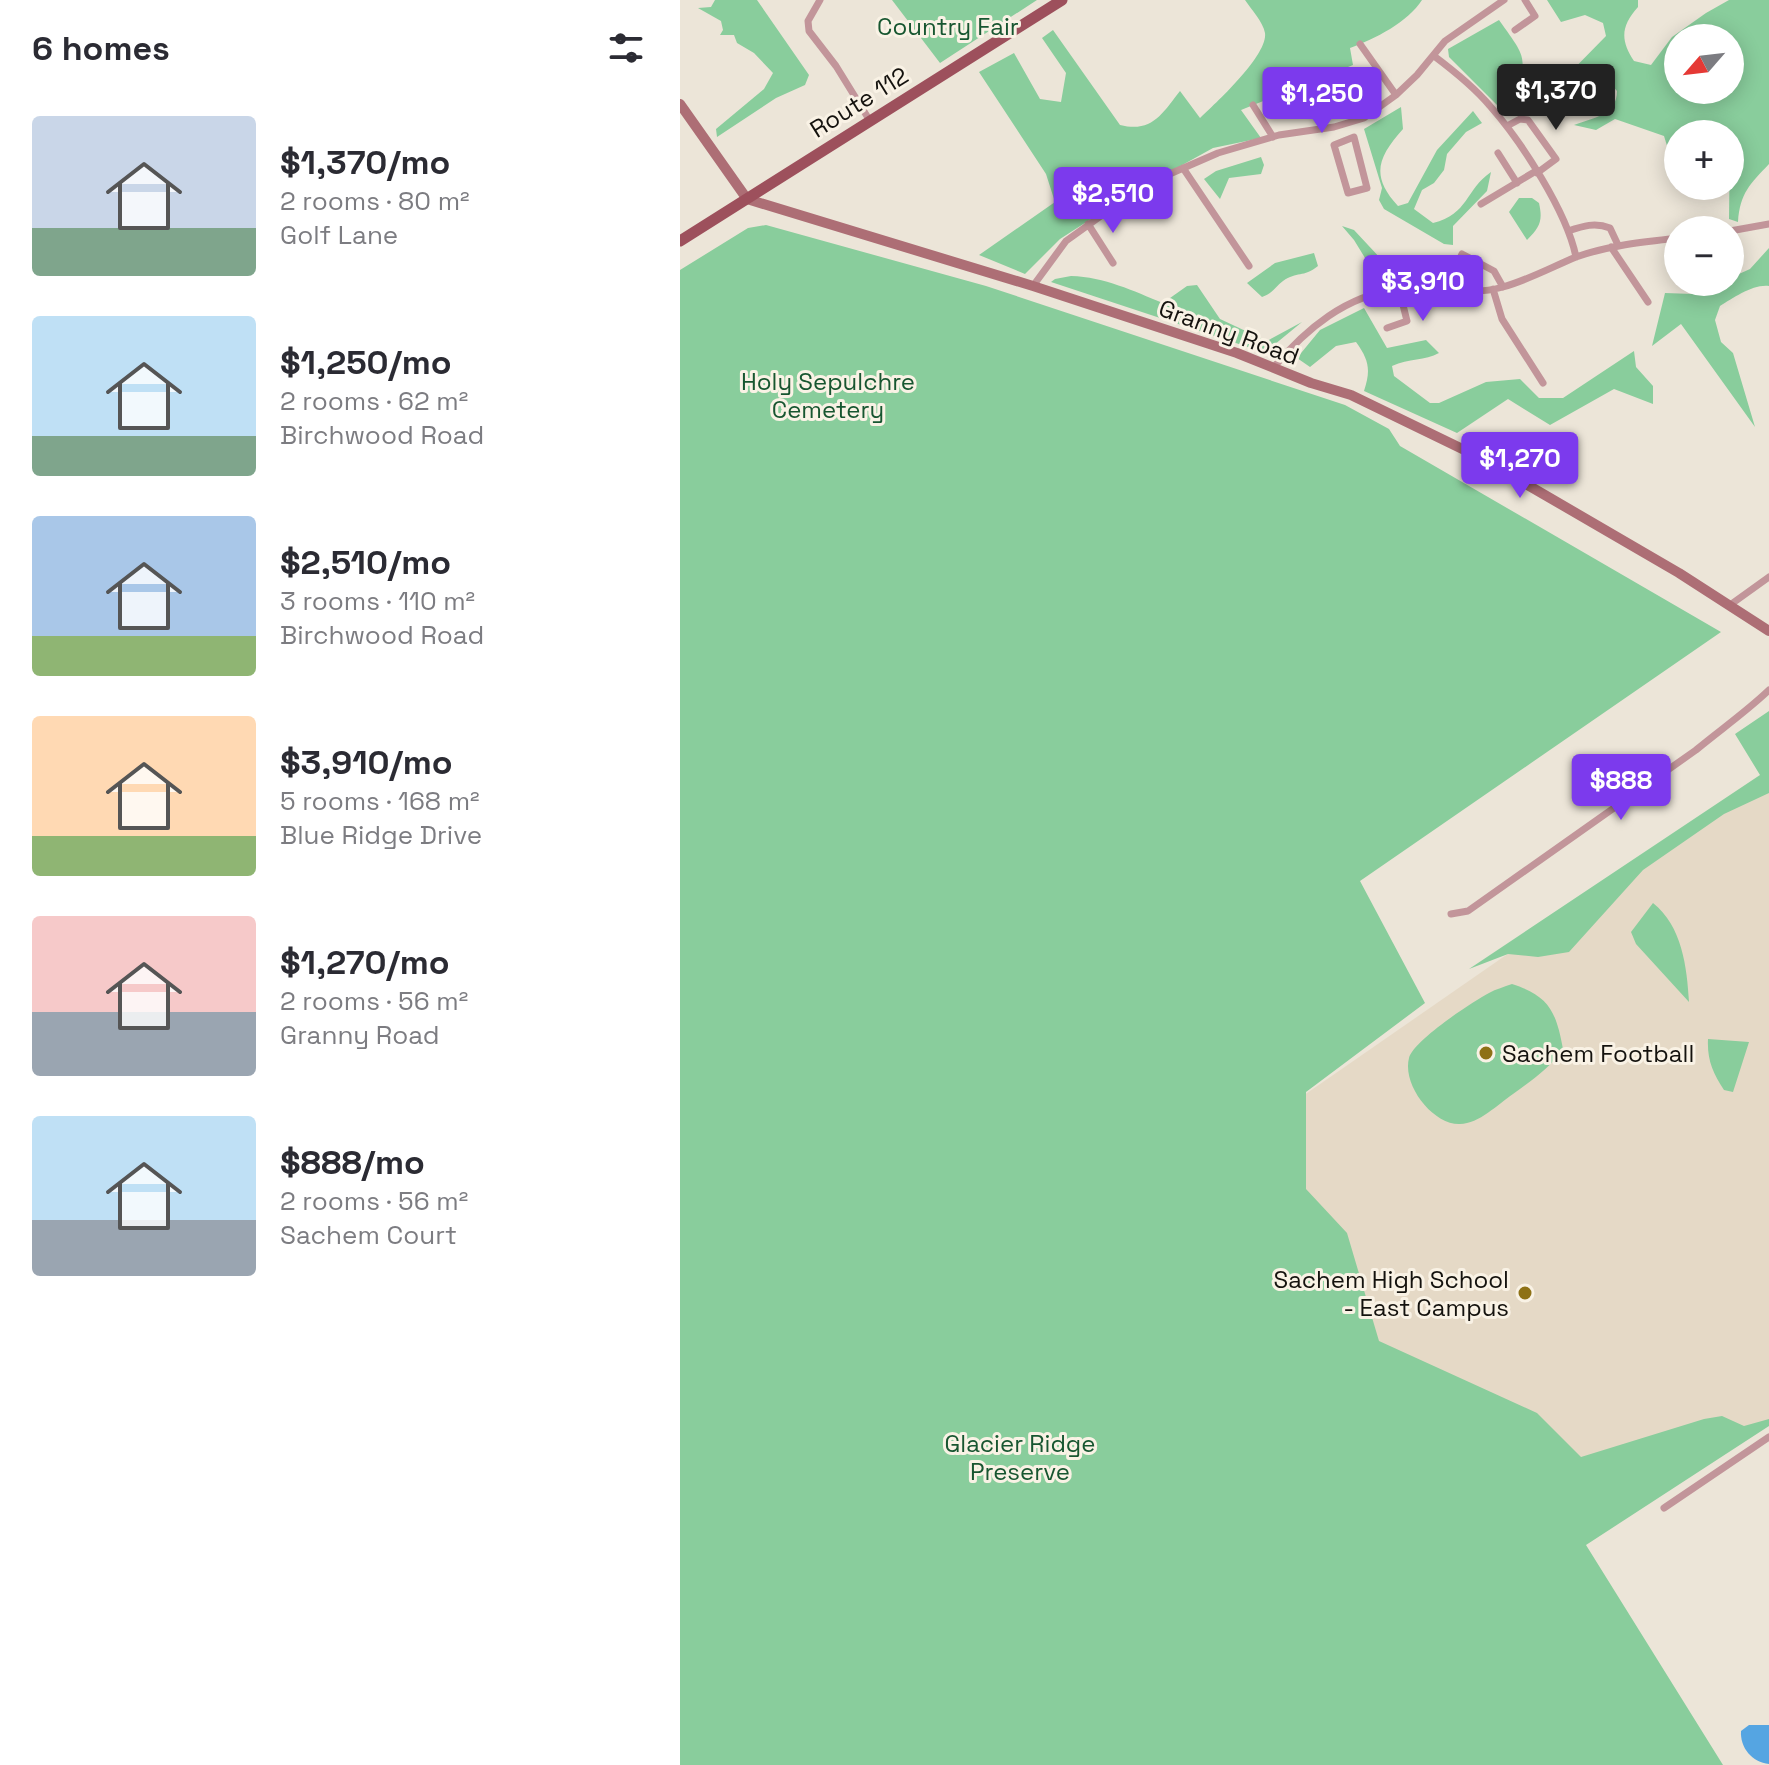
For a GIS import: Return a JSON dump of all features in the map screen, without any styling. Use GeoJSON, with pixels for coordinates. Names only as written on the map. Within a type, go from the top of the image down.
{"type":"FeatureCollection","features":[{"type":"Feature","properties":{"kind":"main road","name":"Route 112"},"geometry":{"type":"LineString","coordinates":[[680,241],[1062,0]]}},
{"type":"Feature","properties":{"kind":"street"},"geometry":{"type":"LineString","coordinates":[[820,0],[808,21],[809,31],[836,66],[870,121]]}},
{"type":"Feature","properties":{"kind":"street"},"geometry":{"type":"LineString","coordinates":[[1483,0],[1490,9]]}},
{"type":"Feature","properties":{"kind":"street"},"geometry":{"type":"LineString","coordinates":[[1033,286],[1066,241],[1088,224],[1183,168],[1218,153],[1273,137],[1364,118],[1396,95],[1445,41],[1504,0]]}},
{"type":"Feature","properties":{"kind":"street"},"geometry":{"type":"LineString","coordinates":[[1515,30],[1535,16],[1525,0]]}},
{"type":"Feature","properties":{"kind":"street"},"geometry":{"type":"LineString","coordinates":[[1360,44],[1396,95]]}},
{"type":"Feature","properties":{"kind":"street"},"geometry":{"type":"LineString","coordinates":[[1434,56],[1480,96],[1507,126],[1537,172],[1568,231],[1576,257]]}},
{"type":"Feature","properties":{"kind":"street"},"geometry":{"type":"LineString","coordinates":[[680,104],[747,199]]}},
{"type":"Feature","properties":{"kind":"street"},"geometry":{"type":"LineString","coordinates":[[1253,105],[1273,137]]}},
{"type":"Feature","properties":{"kind":"street"},"geometry":{"type":"LineString","coordinates":[[1481,204],[1556,159],[1528,120],[1520,119],[1507,126]]}},
{"type":"Feature","properties":{"kind":"street"},"geometry":{"type":"LineString","coordinates":[[1352,122],[1367,188],[1348,193],[1334,145],[1354,137]]}},
{"type":"Feature","properties":{"kind":"street"},"geometry":{"type":"LineString","coordinates":[[1498,153],[1517,183]]}},
{"type":"Feature","properties":{"kind":"street"},"geometry":{"type":"LineString","coordinates":[[1183,168],[1249,266]]}},
{"type":"Feature","properties":{"kind":"street","name":"Granny Road"},"geometry":{"type":"LineString","coordinates":[[747,199],[1033,286],[1237,353],[1311,383],[1351,395],[1483,459],[1679,573],[1769,631]]}},
{"type":"Feature","properties":{"kind":"street"},"geometry":{"type":"LineString","coordinates":[[1088,224],[1113,263]]}},
{"type":"Feature","properties":{"kind":"street"},"geometry":{"type":"LineString","coordinates":[[1744,228],[1769,224]]}},
{"type":"Feature","properties":{"kind":"street"},"geometry":{"type":"LineString","coordinates":[[1568,231],[1587,225],[1610,228],[1615,246],[1648,302]]}},
{"type":"Feature","properties":{"kind":"street"},"geometry":{"type":"LineString","coordinates":[[1273,368],[1300,337],[1327,316],[1360,299],[1399,289],[1493,289],[1576,257],[1615,246],[1664,240]]}},
{"type":"Feature","properties":{"kind":"street"},"geometry":{"type":"LineString","coordinates":[[1445,291],[1462,254],[1494,271],[1503,287]]}},
{"type":"Feature","properties":{"kind":"street"},"geometry":{"type":"LineString","coordinates":[[1387,328],[1407,321],[1399,289]]}},
{"type":"Feature","properties":{"kind":"street"},"geometry":{"type":"LineString","coordinates":[[1493,289],[1502,319],[1543,383]]}},
{"type":"Feature","properties":{"kind":"street"},"geometry":{"type":"LineString","coordinates":[[1730,605],[1769,577]]}},
{"type":"Feature","properties":{"kind":"street"},"geometry":{"type":"LineString","coordinates":[[1451,914],[1468,911],[1696,750],[1769,690]]}},
{"type":"Feature","properties":{"kind":"street"},"geometry":{"type":"LineString","coordinates":[[1664,1508],[1769,1437]]}},
{"type":"Feature","properties":{"kind":"shaded area","name":"Sachem High School - East Campus"},"geometry":{"type":"Polygon","coordinates":[[[1769,773],[1769,1423],[1468,1617],[1206,1163],[1769,773]]]}},
{"type":"Feature","properties":{"kind":"green space"},"geometry":{"type":"Polygon","coordinates":[[[715,0],[757,0],[809,75],[805,85],[776,98],[717,137],[716,129],[764,89],[773,73],[754,53],[737,43],[734,35],[720,35],[723,30],[721,21],[698,8],[711,7],[715,0]]]}},
{"type":"Feature","properties":{"kind":"green space","name":"Country Fair"},"geometry":{"type":"Polygon","coordinates":[[[892,0],[1037,0],[940,63],[892,0]]]}},
{"type":"Feature","properties":{"kind":"green space"},"geometry":{"type":"Polygon","coordinates":[[[1245,0],[1422,0],[1408,16],[1390,29],[1350,48],[1353,65],[1241,110],[1261,138],[1213,148],[1130,194],[1060,239],[1025,274],[979,255],[1055,202],[1046,174],[979,72],[1014,53],[1040,99],[1061,102],[1066,73],[1042,38],[1053,30],[1120,125],[1148,124],[1162,114],[1180,91],[1200,118],[1240,78],[1264,42],[1264,29],[1245,0]]]}},
{"type":"Feature","properties":{"kind":"green space"},"geometry":{"type":"Polygon","coordinates":[[[1547,0],[1638,0],[1638,7],[1628,20],[1624,33],[1626,46],[1634,61],[1651,65],[1664,48],[1664,104],[1744,104],[1744,24],[1690,24],[1729,0],[1769,0],[1769,164],[1756,177],[1744,197],[1744,120],[1664,120],[1664,136],[1615,119],[1596,130],[1574,125],[1603,114],[1616,99],[1617,91],[1598,77],[1589,77],[1572,85],[1550,111],[1556,87],[1606,36],[1603,23],[1585,15],[1561,22],[1547,0]]]}},
{"type":"Feature","properties":{"kind":"green space"},"geometry":{"type":"Polygon","coordinates":[[[1499,20],[1516,44],[1522,60],[1521,77],[1512,106],[1503,111],[1449,57],[1448,49],[1499,20]]]}},
{"type":"Feature","properties":{"kind":"green space"},"geometry":{"type":"Polygon","coordinates":[[[1401,107],[1403,129],[1388,149],[1381,167],[1383,185],[1398,206],[1408,203],[1437,150],[1473,111],[1482,123],[1466,132],[1447,154],[1444,170],[1434,183],[1422,190],[1414,209],[1433,223],[1445,219],[1460,208],[1491,172],[1487,191],[1453,226],[1453,245],[1444,244],[1384,209],[1379,200],[1382,188],[1364,129],[1401,107]]]}},
{"type":"Feature","properties":{"kind":"green space"},"geometry":{"type":"Polygon","coordinates":[[[1261,157],[1264,165],[1261,174],[1229,178],[1220,199],[1204,179],[1216,171],[1261,157]]]}},
{"type":"Feature","properties":{"kind":"green space"},"geometry":{"type":"Polygon","coordinates":[[[1519,198],[1532,198],[1539,203],[1539,223],[1527,240],[1509,212],[1519,198]]]}},
{"type":"Feature","properties":{"kind":"green space"},"geometry":{"type":"Polygon","coordinates":[[[1729,200],[1743,200],[1739,216],[1729,216],[1729,200]]]}},
{"type":"Feature","properties":{"kind":"green space"},"geometry":{"type":"Polygon","coordinates":[[[766,225],[986,286],[1345,405],[1389,429],[1400,446],[1721,632],[1360,881],[1425,1003],[1306,1092],[1306,1189],[1347,1233],[1379,1341],[1537,1413],[1581,1457],[1704,1419],[1722,1416],[1744,1426],[1769,1419],[1769,1426],[1586,1545],[1723,1765],[680,1765],[680,270],[748,228],[766,225]]]}},
{"type":"Feature","properties":{"kind":"green space"},"geometry":{"type":"Polygon","coordinates":[[[1342,226],[1354,230],[1382,260],[1403,260],[1413,278],[1381,284],[1342,226]]]}},
{"type":"Feature","properties":{"kind":"green space"},"geometry":{"type":"Polygon","coordinates":[[[1769,248],[1769,286],[1744,292],[1744,272],[1769,248]]]}},
{"type":"Feature","properties":{"kind":"green space"},"geometry":{"type":"Polygon","coordinates":[[[1314,253],[1318,266],[1288,278],[1265,296],[1262,297],[1247,283],[1275,263],[1314,253]]]}},
{"type":"Feature","properties":{"kind":"green space"},"geometry":{"type":"Polygon","coordinates":[[[1071,276],[1107,282],[1163,303],[1187,286],[1197,285],[1220,319],[1267,341],[1302,322],[1269,349],[1257,350],[1051,282],[1071,276]]]}},
{"type":"Feature","properties":{"kind":"green space"},"geometry":{"type":"Polygon","coordinates":[[[1664,296],[1737,296],[1720,306],[1715,320],[1721,342],[1733,353],[1755,427],[1681,324],[1652,346],[1664,296]]]}},
{"type":"Feature","properties":{"kind":"green space"},"geometry":{"type":"Polygon","coordinates":[[[1364,308],[1387,348],[1426,340],[1439,353],[1392,366],[1394,376],[1430,403],[1439,403],[1486,382],[1520,379],[1539,398],[1563,398],[1634,351],[1636,367],[1653,386],[1653,404],[1614,389],[1550,425],[1508,399],[1457,433],[1364,391],[1368,365],[1356,342],[1336,346],[1310,367],[1297,358],[1320,330],[1364,308]]]}},
{"type":"Feature","properties":{"kind":"green space"},"geometry":{"type":"Polygon","coordinates":[[[1769,711],[1769,793],[1724,814],[1643,870],[1569,952],[1538,957],[1508,954],[1469,969],[1760,775],[1735,734],[1769,711]]]}},
{"type":"Feature","properties":{"kind":"green space"},"geometry":{"type":"Polygon","coordinates":[[[1653,903],[1663,912],[1677,935],[1687,975],[1689,1002],[1636,944],[1631,932],[1653,903]]]}},
{"type":"Feature","properties":{"kind":"green space","name":"Sachem Football"},"geometry":{"type":"Polygon","coordinates":[[[1512,984],[1535,994],[1549,1007],[1563,1049],[1540,1074],[1481,1117],[1467,1123],[1450,1123],[1430,1111],[1415,1091],[1408,1069],[1409,1058],[1421,1042],[1457,1013],[1489,993],[1512,984]]]}},
{"type":"Feature","properties":{"kind":"green space"},"geometry":{"type":"Polygon","coordinates":[[[1708,1039],[1749,1042],[1733,1092],[1724,1090],[1714,1072],[1708,1039]]]}},
{"type":"Feature","properties":{"kind":"water"},"geometry":{"type":"Polygon","coordinates":[[[1749,1725],[1769,1725],[1769,1764],[1752,1757],[1745,1748],[1741,1731],[1749,1725]]]}},
{"type":"Feature","properties":{"kind":"place","name":"Sachem Football"},"geometry":{"type":"Point","coordinates":[1486,1053]}},
{"type":"Feature","properties":{"kind":"place","name":"Sachem High School - East Campus"},"geometry":{"type":"Point","coordinates":[1525,1293]}},
{"type":"Feature","properties":{"kind":"park label","name":"Holy Sepulchre Cemetery"},"geometry":{"type":"Point","coordinates":[828,395]}},
{"type":"Feature","properties":{"kind":"park label","name":"Glacier Ridge Preserve"},"geometry":{"type":"Point","coordinates":[1020,1457]}}]}
